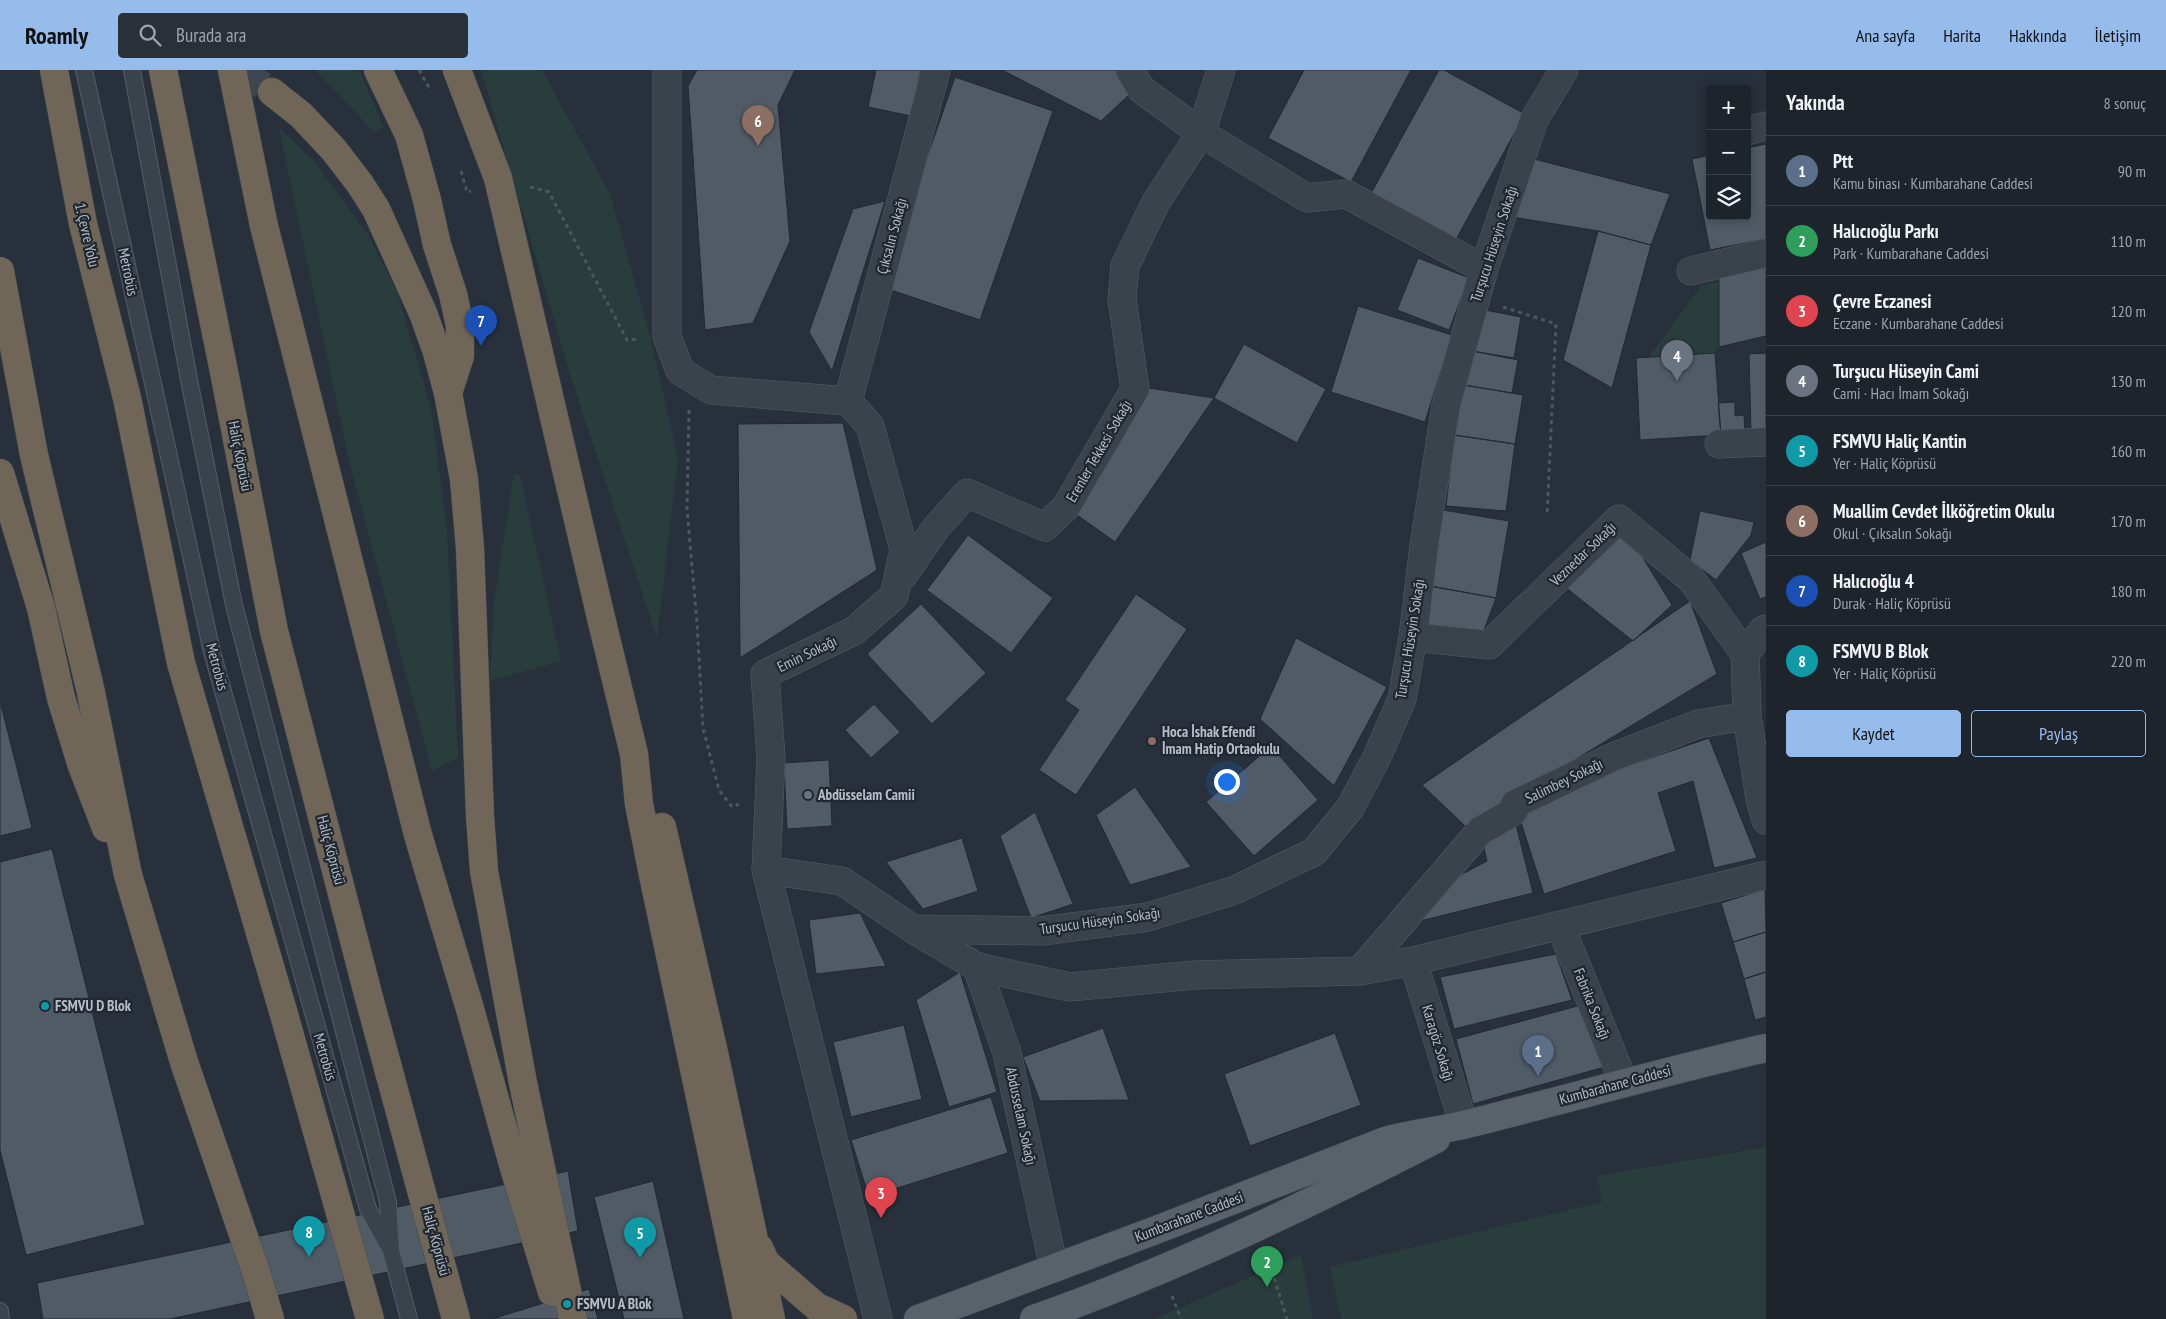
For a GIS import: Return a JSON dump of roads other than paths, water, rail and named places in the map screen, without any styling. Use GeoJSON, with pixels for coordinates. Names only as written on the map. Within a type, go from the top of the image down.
{"type":"FeatureCollection","features":[{"type":"Feature","properties":{"kind":"highway","name":"1. Çevre Yolu"},"geometry":{"type":"LineString","coordinates":[[54,70],[84,224],[127,398],[181,663],[283,1011],[370,1319]]}},
{"type":"Feature","properties":{"kind":"highway","name":"Haliç Köprüsü"},"geometry":{"type":"LineString","coordinates":[[163,70],[274,631],[368,994],[456,1319]]}},
{"type":"Feature","properties":{"kind":"highway"},"geometry":{"type":"LineString","coordinates":[[232,70],[264,226],[298,366],[418,835],[559,1319]]}},
{"type":"Feature","properties":{"kind":"highway"},"geometry":{"type":"LineString","coordinates":[[378,70],[409,136],[427,200],[437,245],[453,294],[460,326],[460,356],[448,393]]}},
{"type":"Feature","properties":{"kind":"highway"},"geometry":{"type":"LineString","coordinates":[[457,70],[498,178],[634,754],[639,804],[644,830],[747,1319]]}},
{"type":"Feature","properties":{"kind":"highway"},"geometry":{"type":"LineString","coordinates":[[272,92],[300,115],[334,150],[376,209],[423,312],[437,352],[448,393],[464,479],[470,548],[480,816],[484,871],[522,1083],[573,1319]]}},
{"type":"Feature","properties":{"kind":"highway"},"geometry":{"type":"LineString","coordinates":[[0,271],[25,410],[46,510],[90,688],[128,875],[184,1062],[257,1275],[270,1319]]}},
{"type":"Feature","properties":{"kind":"highway"},"geometry":{"type":"LineString","coordinates":[[0,473],[41,608],[61,698],[82,766],[95,805],[128,875]]}},
{"type":"Feature","properties":{"kind":"highway"},"geometry":{"type":"LineString","coordinates":[[634,754],[655,796],[714,1053],[771,1319]]}},
{"type":"Feature","properties":{"kind":"highway"},"geometry":{"type":"LineString","coordinates":[[753,1238],[766,1263],[780,1276],[817,1307],[842,1319]]}},
{"type":"Feature","properties":{"kind":"main road","name":"Kumbarahane Caddesi"},"geometry":{"type":"LineString","coordinates":[[918,1319],[1385,1140],[1464,1125],[1697,1064],[1766,1048]]}},
{"type":"Feature","properties":{"kind":"main road","name":"Kumbarahane Caddesi"},"geometry":{"type":"LineString","coordinates":[[1034,1319],[1162,1270],[1322,1197],[1464,1125]]}},
{"type":"Feature","properties":{"kind":"street"},"geometry":{"type":"LineString","coordinates":[[667,70],[667,336],[680,371],[711,390],[848,401]]}},
{"type":"Feature","properties":{"kind":"street","name":"Çıksalın Sokağı"},"geometry":{"type":"LineString","coordinates":[[848,401],[936,70]]}},
{"type":"Feature","properties":{"kind":"street"},"geometry":{"type":"LineString","coordinates":[[1130,70],[1141,89],[1201,133],[1307,198],[1346,194],[1484,270]]}},
{"type":"Feature","properties":{"kind":"street","name":"Erenler Tekkesi Sokağı"},"geometry":{"type":"LineString","coordinates":[[896,585],[936,528],[967,493],[1045,527],[1066,507],[1135,390],[1122,298],[1125,266],[1156,202],[1201,133],[1221,70]]}},
{"type":"Feature","properties":{"kind":"street","name":"Turşucu Hüseyin Sokağı"},"geometry":{"type":"LineString","coordinates":[[912,929],[1042,931],[1148,917],[1235,890],[1314,852],[1350,808],[1377,757],[1402,699],[1413,637],[1424,546],[1446,404],[1484,270],[1534,120],[1564,70]]}},
{"type":"Feature","properties":{"kind":"street"},"geometry":{"type":"LineString","coordinates":[[1751,129],[1766,126]]}},
{"type":"Feature","properties":{"kind":"street"},"geometry":{"type":"LineString","coordinates":[[1691,271],[1766,253]]}},
{"type":"Feature","properties":{"kind":"street","name":"Emin Sokağı"},"geometry":{"type":"LineString","coordinates":[[848,401],[870,426],[904,549],[894,596],[854,631],[765,674],[770,758],[766,870],[878,1319]]}},
{"type":"Feature","properties":{"kind":"street"},"geometry":{"type":"LineString","coordinates":[[1719,444],[1766,442]]}},
{"type":"Feature","properties":{"kind":"street","name":"Veznedar Sokağı"},"geometry":{"type":"LineString","coordinates":[[1413,637],[1489,645],[1619,519],[1691,579],[1746,654]]}},
{"type":"Feature","properties":{"kind":"street"},"geometry":{"type":"LineString","coordinates":[[1766,629],[1762,631],[1746,654],[1746,716],[1760,799],[1766,820]]}},
{"type":"Feature","properties":{"kind":"street","name":"Salimbey Sokağı"},"geometry":{"type":"LineString","coordinates":[[1360,971],[1480,831],[1513,812],[1515,804],[1613,757],[1698,724],[1746,716]]}},
{"type":"Feature","properties":{"kind":"street"},"geometry":{"type":"LineString","coordinates":[[766,870],[842,881],[912,929],[977,967],[1070,986],[1194,976],[1360,971],[1412,961],[1766,875]]}},
{"type":"Feature","properties":{"kind":"street","name":"Fabrika Sokağı"},"geometry":{"type":"LineString","coordinates":[[1560,925],[1624,1083]]}},
{"type":"Feature","properties":{"kind":"street","name":"Karagöz Sokağı"},"geometry":{"type":"LineString","coordinates":[[1412,961],[1464,1125]]}},
{"type":"Feature","properties":{"kind":"street","name":"Abdusselam Sokağı"},"geometry":{"type":"LineString","coordinates":[[977,967],[1008,1053],[1054,1268]]}},
{"type":"Feature","properties":{"kind":"lane","name":"Metrobüs"},"geometry":{"type":"LineString","coordinates":[[84,70],[215,662],[368,1209],[391,1251]]}},
{"type":"Feature","properties":{"kind":"lane","name":"Metrobüs"},"geometry":{"type":"LineString","coordinates":[[132,70],[190,385],[234,605],[388,1202],[391,1251],[409,1319]]}},
{"type":"Feature","properties":{"kind":"lane"},"geometry":{"type":"LineString","coordinates":[[0,1311],[1,1319]]}},
{"type":"Feature","properties":{"kind":"tunnel"},"geometry":{"type":"LineString","coordinates":[[240,70],[272,92]]}},
{"type":"Feature","properties":{"kind":"place","name":"Muallim Cevdet İlköğretim Okulu"},"geometry":{"type":"Point","coordinates":[758,146]}},
{"type":"Feature","properties":{"kind":"place","name":"Halıcıoğlu 4"},"geometry":{"type":"Point","coordinates":[481,346]}},
{"type":"Feature","properties":{"kind":"place","name":"Turşucu Hüseyin Cami"},"geometry":{"type":"Point","coordinates":[1677,381]}},
{"type":"Feature","properties":{"kind":"place","name":"Hoca İshak Efendi İmam Hatip Ortaokulu"},"geometry":{"type":"Point","coordinates":[1152,741]}},
{"type":"Feature","properties":{"kind":"place","name":"Abdüsselam Camii"},"geometry":{"type":"Point","coordinates":[808,795]}},
{"type":"Feature","properties":{"kind":"place","name":"FSMVU D Blok"},"geometry":{"type":"Point","coordinates":[45,1006]}},
{"type":"Feature","properties":{"kind":"place","name":"Ptt"},"geometry":{"type":"Point","coordinates":[1538,1076]}},
{"type":"Feature","properties":{"kind":"place","name":"Çevre Eczanesi"},"geometry":{"type":"Point","coordinates":[881,1218]}},
{"type":"Feature","properties":{"kind":"place","name":"FSMVU B Blok"},"geometry":{"type":"Point","coordinates":[309,1257]}},
{"type":"Feature","properties":{"kind":"place","name":"FSMVU Haliç Kantin"},"geometry":{"type":"Point","coordinates":[640,1258]}},
{"type":"Feature","properties":{"kind":"place","name":"Halıcıoğlu Parkı"},"geometry":{"type":"Point","coordinates":[1267,1287]}},
{"type":"Feature","properties":{"kind":"place","name":"FSMVU A Blok"},"geometry":{"type":"Point","coordinates":[567,1304]}}]}
